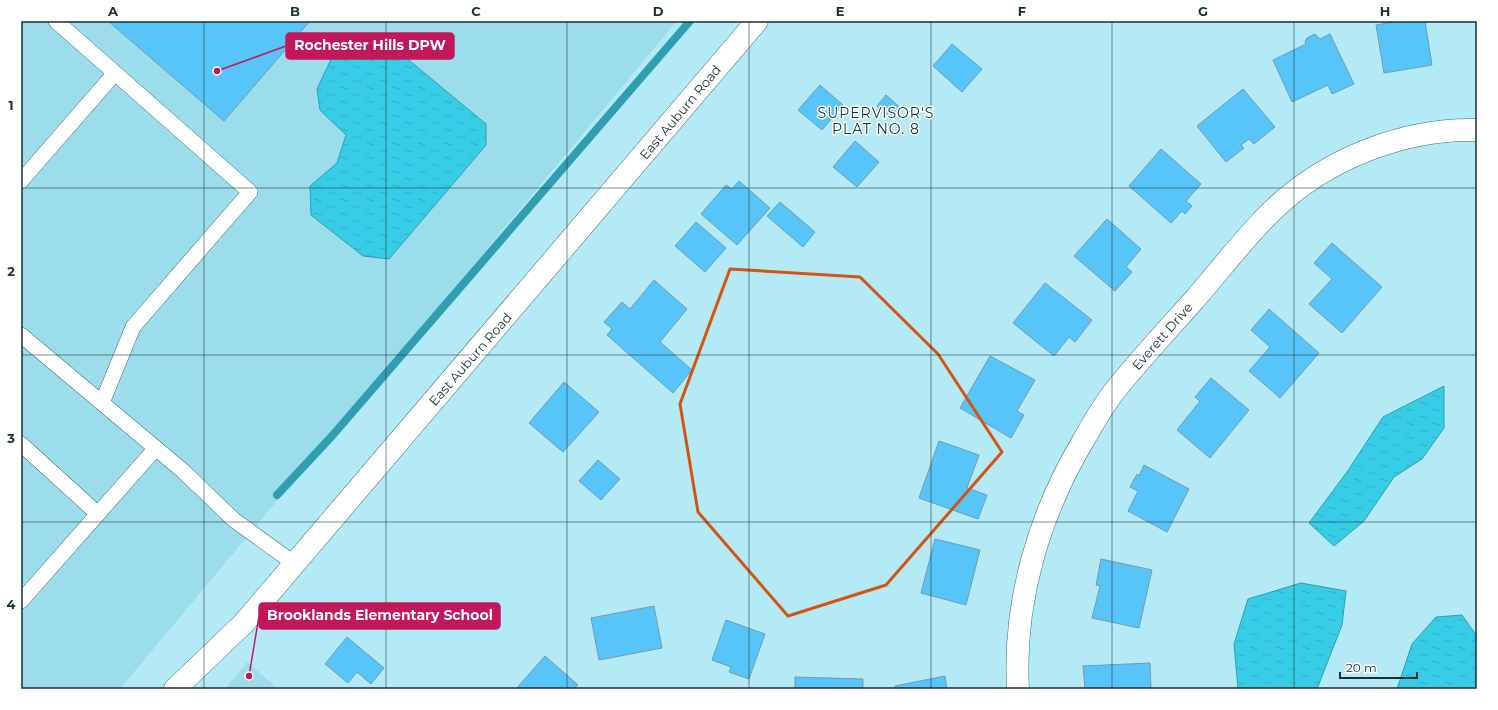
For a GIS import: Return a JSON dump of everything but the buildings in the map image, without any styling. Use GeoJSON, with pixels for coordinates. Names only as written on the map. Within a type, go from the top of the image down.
{"type":"FeatureCollection","features":[{"type":"Feature","properties":{"kind":"main road","name":"East Auburn Road"},"geometry":{"type":"LineString","coordinates":[[175,689],[244,623],[757,21]]}},
{"type":"Feature","properties":{"kind":"main road","name":"Everett Drive"},"geometry":{"type":"LineString","coordinates":[[1018,689],[1018,644],[1023,605],[1041,528],[1053,497],[1069,464],[1116,389],[1248,237],[1273,210],[1302,184],[1340,162],[1399,140],[1455,129],[1477,130]]}},
{"type":"Feature","properties":{"kind":"lane"},"geometry":{"type":"LineString","coordinates":[[56,21],[250,192],[133,327],[102,403]]}},
{"type":"Feature","properties":{"kind":"lane"},"geometry":{"type":"LineString","coordinates":[[21,181],[115,73]]}},
{"type":"Feature","properties":{"kind":"lane"},"geometry":{"type":"LineString","coordinates":[[21,335],[183,471],[234,520],[295,564]]}},
{"type":"Feature","properties":{"kind":"lane"},"geometry":{"type":"LineString","coordinates":[[21,444],[98,514]]}},
{"type":"Feature","properties":{"kind":"lane"},"geometry":{"type":"LineString","coordinates":[[21,601],[156,448]]}},
{"type":"Feature","properties":{"kind":"highlighted area"},"geometry":{"type":"Polygon","coordinates":[[[730,269],[860,277],[938,354],[1002,452],[886,585],[788,616],[698,512],[680,404],[730,269]]]}},
{"type":"Feature","properties":{"kind":"shaded area"},"geometry":{"type":"Polygon","coordinates":[[[21,21],[677,21],[120,689],[21,689],[21,21]]]}},
{"type":"Feature","properties":{"kind":"shaded area"},"geometry":{"type":"Polygon","coordinates":[[[247,662],[278,689],[225,689],[247,662]]]}},
{"type":"Feature","properties":{"kind":"water"},"geometry":{"type":"Polygon","coordinates":[[[361,38],[382,38],[486,124],[486,145],[389,259],[363,256],[311,215],[310,186],[337,163],[346,135],[320,110],[317,89],[334,53],[361,38]]]}},
{"type":"Feature","properties":{"kind":"water"},"geometry":{"type":"Polygon","coordinates":[[[1444,386],[1444,428],[1422,459],[1394,477],[1364,521],[1334,546],[1309,523],[1347,472],[1383,417],[1444,386]]]}},
{"type":"Feature","properties":{"kind":"water"},"geometry":{"type":"Polygon","coordinates":[[[1301,583],[1346,591],[1342,625],[1317,689],[1238,689],[1234,644],[1248,599],[1301,583]]]}},
{"type":"Feature","properties":{"kind":"water"},"geometry":{"type":"Polygon","coordinates":[[[1462,615],[1477,636],[1477,689],[1397,689],[1412,644],[1436,617],[1462,615]]]}},
{"type":"Feature","properties":{"kind":"waterway"},"geometry":{"type":"LineString","coordinates":[[277,495],[332,436],[690,21]]}},
{"type":"Feature","properties":{"kind":"place","name":"Rochester Hills DPW"},"geometry":{"type":"Point","coordinates":[217,71]}},
{"type":"Feature","properties":{"kind":"place","name":"Brooklands Elementary School"},"geometry":{"type":"Point","coordinates":[249,676]}},
{"type":"Feature","properties":{"kind":"district","name":"SUPERVISOR'S PLAT NO. 8"},"geometry":{"type":"Point","coordinates":[876,122]}}]}
